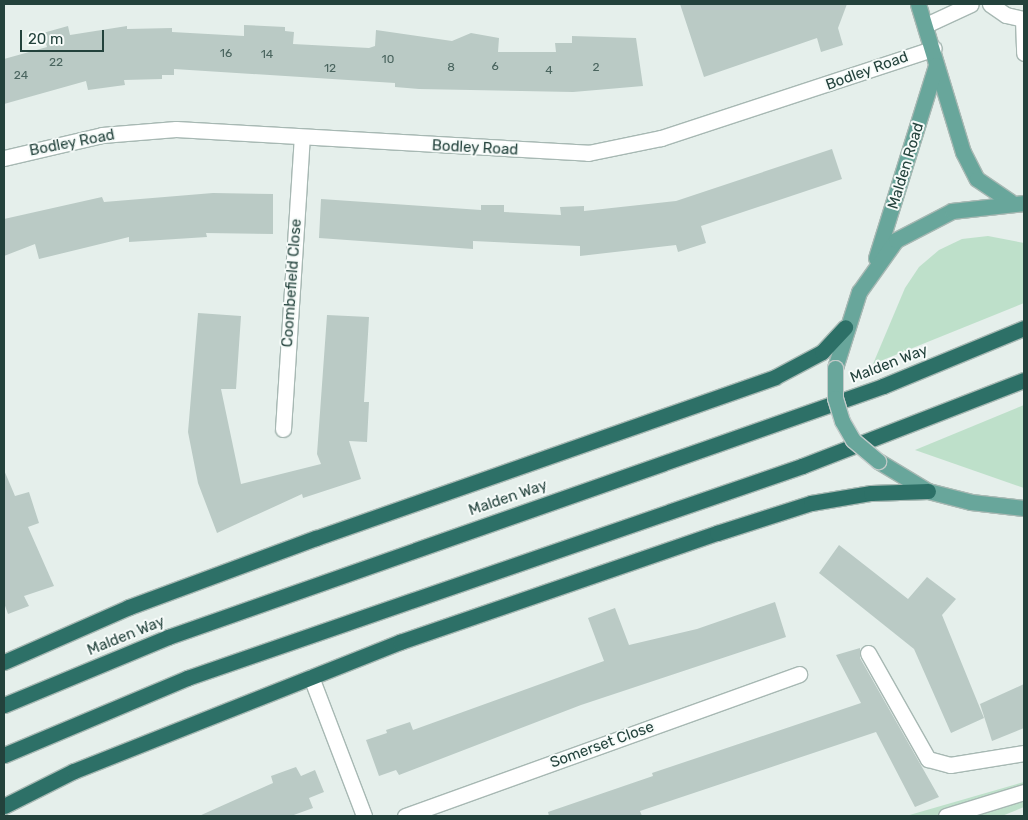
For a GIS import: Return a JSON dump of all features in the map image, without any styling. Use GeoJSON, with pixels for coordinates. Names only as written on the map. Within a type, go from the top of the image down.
{"type":"FeatureCollection","features":[{"type":"Feature","properties":{"kind":"highway"},"geometry":{"type":"LineString","coordinates":[[4,662],[129,607],[306,541],[775,377],[822,352],[845,327]]}},
{"type":"Feature","properties":{"kind":"highway","name":"Malden Way"},"geometry":{"type":"LineString","coordinates":[[4,705],[168,637],[884,386],[1024,328]]}},
{"type":"Feature","properties":{"kind":"highway"},"geometry":{"type":"LineString","coordinates":[[4,755],[187,678],[802,466],[1024,380]]}},
{"type":"Feature","properties":{"kind":"highway"},"geometry":{"type":"LineString","coordinates":[[4,806],[74,770],[410,638],[812,503],[871,493],[928,490]]}},
{"type":"Feature","properties":{"kind":"main road","name":"Malden Road"},"geometry":{"type":"LineString","coordinates":[[918,4],[928,24],[936,65],[963,152],[977,179],[1017,202]]}},
{"type":"Feature","properties":{"kind":"main road","name":"Malden Road"},"geometry":{"type":"LineString","coordinates":[[874,266],[936,65]]}},
{"type":"Feature","properties":{"kind":"main road"},"geometry":{"type":"LineString","coordinates":[[1017,202],[952,211],[920,224],[896,240],[874,266],[845,327],[835,368],[834,398],[842,421],[853,440],[878,461],[928,490],[1020,510]]}},
{"type":"Feature","properties":{"kind":"street"},"geometry":{"type":"LineString","coordinates":[[928,24],[971,4]]}},
{"type":"Feature","properties":{"kind":"street"},"geometry":{"type":"LineString","coordinates":[[990,4],[1006,15],[1024,18],[1024,53]]}},
{"type":"Feature","properties":{"kind":"street","name":"Bodley Road"},"geometry":{"type":"LineString","coordinates":[[4,158],[102,135],[176,129],[302,138],[588,153],[669,135],[934,48]]}},
{"type":"Feature","properties":{"kind":"street","name":"Coombefield Close"},"geometry":{"type":"LineString","coordinates":[[283,429],[302,138]]}},
{"type":"Feature","properties":{"kind":"street"},"geometry":{"type":"LineString","coordinates":[[868,653],[928,760],[950,765],[988,761],[1024,753]]}},
{"type":"Feature","properties":{"kind":"street","name":"Somerset Close"},"geometry":{"type":"LineString","coordinates":[[405,816],[799,674]]}},
{"type":"Feature","properties":{"kind":"street"},"geometry":{"type":"LineString","coordinates":[[311,677],[364,816]]}},
{"type":"Feature","properties":{"kind":"street"},"geometry":{"type":"LineString","coordinates":[[946,816],[1024,792]]}},
{"type":"Feature","properties":{"kind":"green space"},"geometry":{"type":"Polygon","coordinates":[[[988,236],[1024,243],[1024,303],[873,364],[905,288],[919,267],[939,250],[962,239],[988,236]]]}},
{"type":"Feature","properties":{"kind":"green space"},"geometry":{"type":"Polygon","coordinates":[[[1024,405],[1024,488],[915,450],[1024,405]]]}},
{"type":"Feature","properties":{"kind":"green space"},"geometry":{"type":"Polygon","coordinates":[[[1024,782],[1024,807],[1002,816],[906,816],[1024,782]]]}},
{"type":"Feature","properties":{"kind":"building"},"geometry":{"type":"Polygon","coordinates":[[[680,4],[847,4],[838,28],[843,45],[821,52],[817,38],[704,77],[680,4]]]}},
{"type":"Feature","properties":{"kind":"building"},"geometry":{"type":"Polygon","coordinates":[[[244,25],[285,27],[285,31],[294,32],[293,44],[369,48],[375,46],[376,30],[452,41],[471,33],[499,38],[498,52],[556,52],[555,43],[572,43],[572,36],[636,38],[643,86],[573,92],[419,89],[395,87],[395,83],[174,69],[174,75],[162,75],[162,79],[124,80],[125,85],[88,90],[86,81],[4,104],[4,59],[47,47],[43,33],[68,26],[70,35],[127,26],[127,29],[172,28],[172,32],[244,36],[244,25]]]}},
{"type":"Feature","properties":{"kind":"building"},"geometry":{"type":"Polygon","coordinates":[[[832,149],[842,179],[701,226],[706,243],[678,252],[676,245],[580,256],[580,246],[473,241],[473,249],[319,238],[321,199],[481,210],[481,205],[504,205],[504,212],[561,215],[560,207],[584,206],[584,211],[676,201],[832,149]]]}},
{"type":"Feature","properties":{"kind":"building"},"geometry":{"type":"Polygon","coordinates":[[[213,193],[273,194],[273,234],[206,233],[207,237],[129,242],[129,237],[39,259],[35,244],[4,256],[4,219],[102,197],[104,202],[213,193]]]}},
{"type":"Feature","properties":{"kind":"building"},"geometry":{"type":"Polygon","coordinates":[[[198,313],[241,316],[236,389],[221,389],[241,484],[321,464],[317,454],[327,315],[369,317],[364,402],[369,402],[367,442],[349,441],[361,479],[303,498],[302,494],[217,533],[198,483],[188,432],[198,313]]]}},
{"type":"Feature","properties":{"kind":"building"},"geometry":{"type":"Polygon","coordinates":[[[4,470],[15,496],[29,492],[39,523],[28,527],[54,586],[24,596],[29,606],[8,614],[4,603],[4,470]]]}},
{"type":"Feature","properties":{"kind":"building"},"geometry":{"type":"Polygon","coordinates":[[[839,545],[908,599],[927,577],[956,599],[942,615],[984,718],[951,733],[914,649],[819,573],[839,545]]]}},
{"type":"Feature","properties":{"kind":"building"},"geometry":{"type":"Polygon","coordinates":[[[775,602],[786,637],[581,705],[399,775],[396,770],[379,776],[366,740],[387,733],[386,730],[410,722],[413,730],[604,661],[588,618],[615,608],[629,645],[697,629],[775,602]]]}},
{"type":"Feature","properties":{"kind":"building"},"geometry":{"type":"Polygon","coordinates":[[[860,648],[860,658],[939,797],[915,807],[876,732],[640,811],[642,816],[549,816],[548,812],[653,776],[652,773],[861,703],[836,655],[860,648]]]}},
{"type":"Feature","properties":{"kind":"building"},"geometry":{"type":"Polygon","coordinates":[[[1024,684],[1024,728],[992,741],[980,704],[1024,684]]]}},
{"type":"Feature","properties":{"kind":"building"},"geometry":{"type":"Polygon","coordinates":[[[296,767],[301,776],[315,770],[324,792],[309,798],[313,808],[291,816],[199,816],[273,783],[271,776],[296,767]]]}}]}
